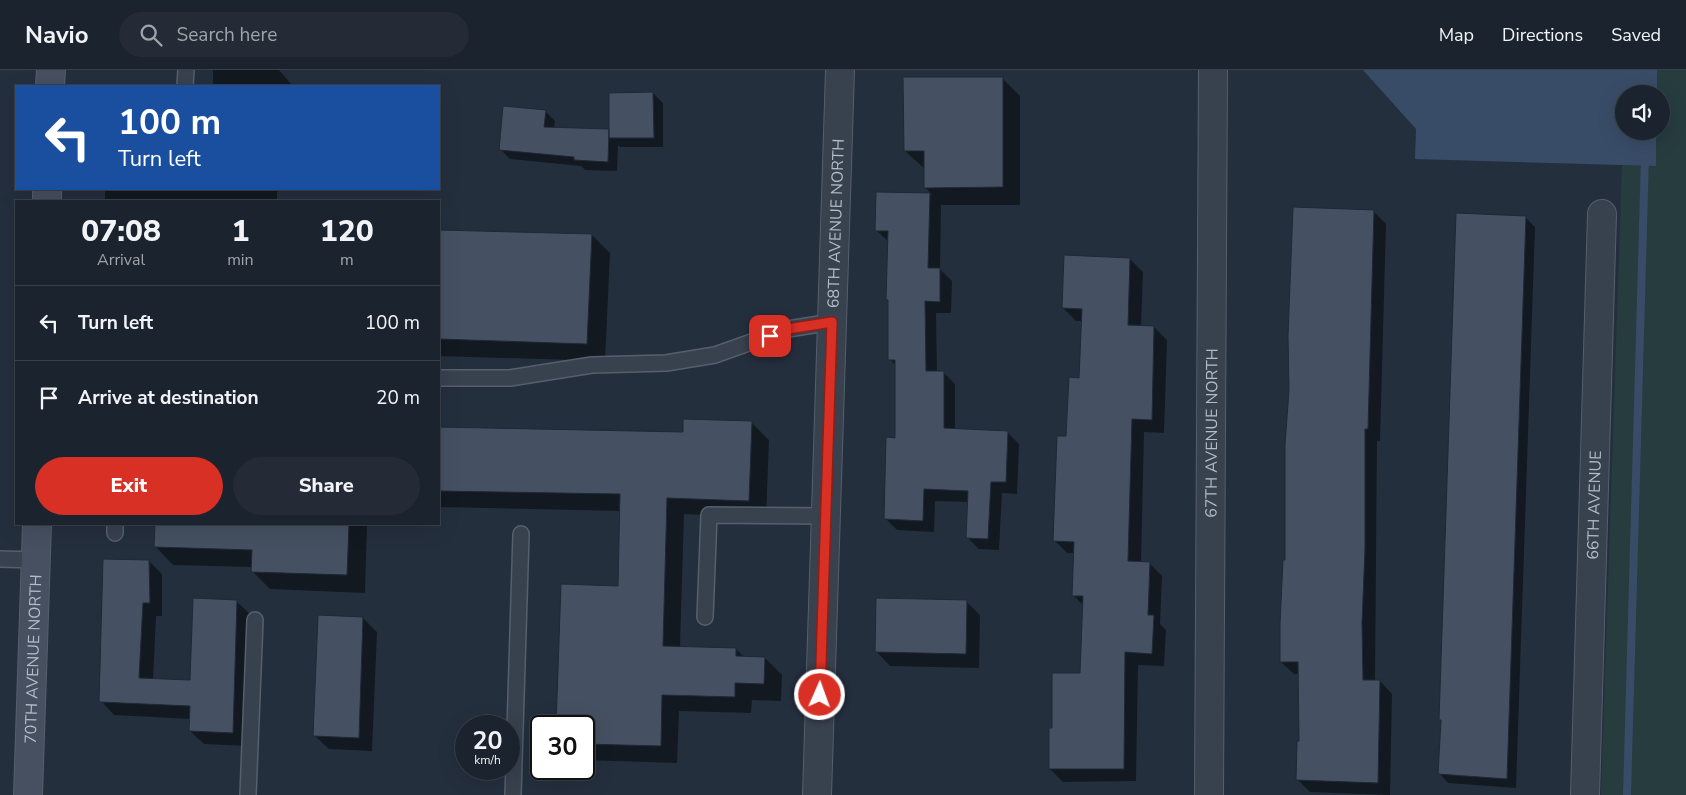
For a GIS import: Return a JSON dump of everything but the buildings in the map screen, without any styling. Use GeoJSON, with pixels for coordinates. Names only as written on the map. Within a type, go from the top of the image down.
{"type":"FeatureCollection","features":[{"type":"Feature","properties":{"kind":"street"},"geometry":{"type":"LineString","coordinates":[[50,85],[51,70]]}},
{"type":"Feature","properties":{"kind":"street","name":"68TH AVENUE NORTH"},"geometry":{"type":"LineString","coordinates":[[818,795],[840,70]]}},
{"type":"Feature","properties":{"kind":"street","name":"67TH AVENUE NORTH"},"geometry":{"type":"LineString","coordinates":[[1209,795],[1213,70]]}},
{"type":"Feature","properties":{"kind":"street","name":"66TH AVENUE"},"geometry":{"type":"LineString","coordinates":[[1585,795],[1602,214]]}},
{"type":"Feature","properties":{"kind":"street","name":"70TH AVENUE NORTH"},"geometry":{"type":"LineString","coordinates":[[28,795],[37,525]]}},
{"type":"Feature","properties":{"kind":"lane"},"geometry":{"type":"LineString","coordinates":[[185,85],[186,70]]}},
{"type":"Feature","properties":{"kind":"lane"},"geometry":{"type":"LineString","coordinates":[[440,378],[510,378],[592,365],[666,363],[715,355],[788,329],[832,322]]}},
{"type":"Feature","properties":{"kind":"lane"},"geometry":{"type":"LineString","coordinates":[[705,617],[709,516],[826,516]]}},
{"type":"Feature","properties":{"kind":"lane"},"geometry":{"type":"LineString","coordinates":[[513,795],[520,534]]}},
{"type":"Feature","properties":{"kind":"lane"},"geometry":{"type":"LineString","coordinates":[[0,559],[36,560]]}},
{"type":"Feature","properties":{"kind":"lane"},"geometry":{"type":"LineString","coordinates":[[248,795],[255,620]]}},
{"type":"Feature","properties":{"kind":"green space"},"geometry":{"type":"Polygon","coordinates":[[[1657,70],[1686,70],[1686,795],[1601,795],[1622,165],[1656,166],[1656,140],[1670,140],[1670,85],[1657,85],[1657,70]]]}},
{"type":"Feature","properties":{"kind":"water"},"geometry":{"type":"Polygon","coordinates":[[[1363,70],[1657,70],[1657,85],[1615,85],[1615,140],[1656,140],[1656,166],[1415,159],[1416,129],[1363,70]]]}},
{"type":"Feature","properties":{"kind":"waterway"},"geometry":{"type":"LineString","coordinates":[[1627,795],[1645,156]]}},
{"type":"Feature","properties":{"kind":"route"},"geometry":{"type":"LineString","coordinates":[[770,336],[788,329],[832,322],[820,695]]}}]}
